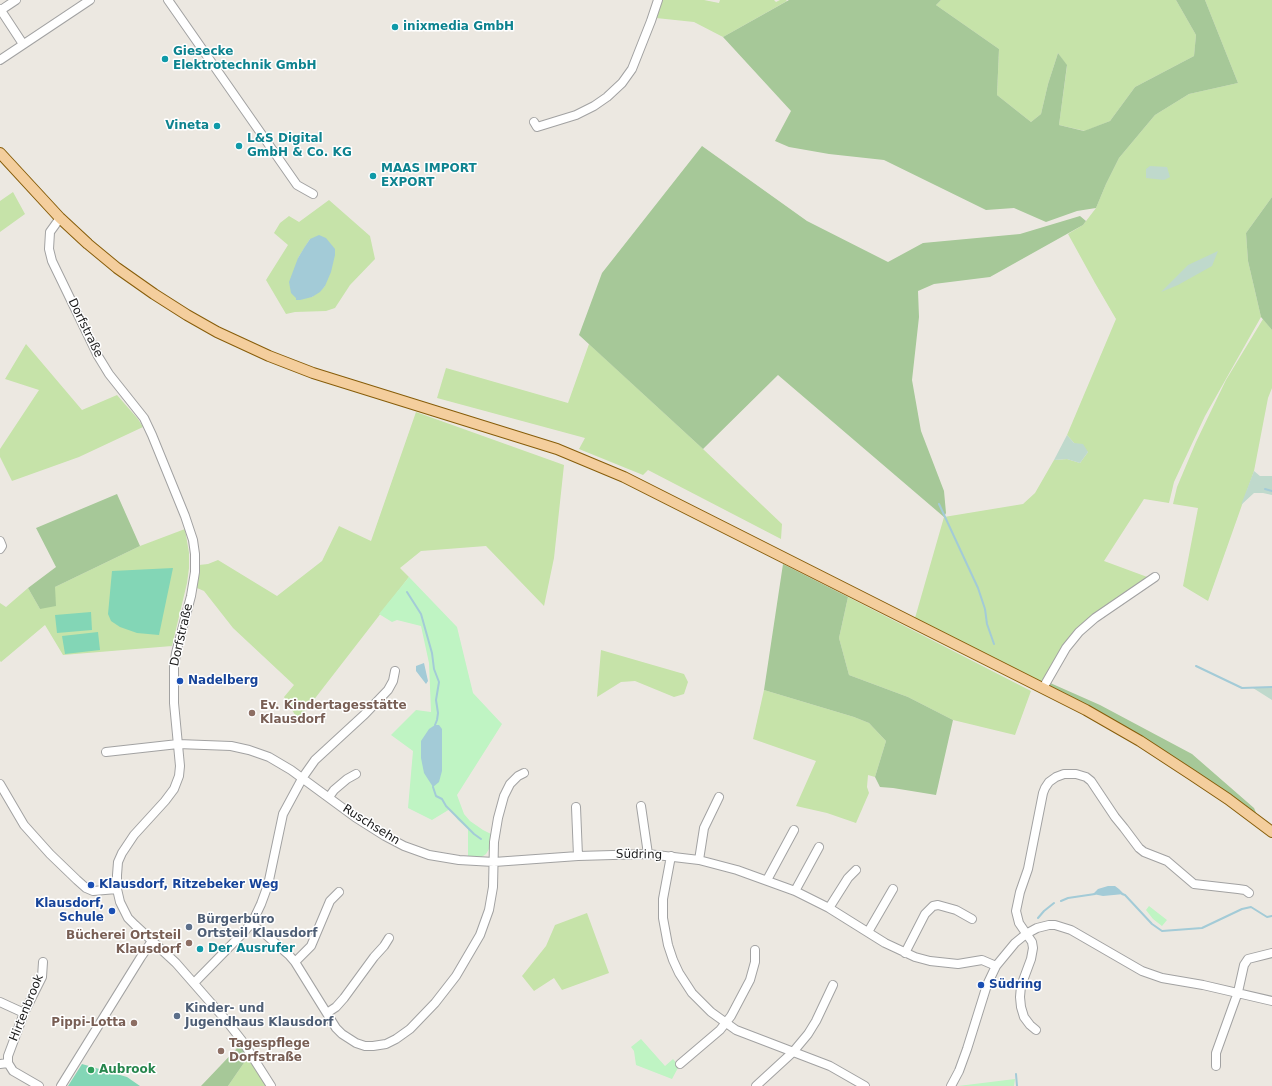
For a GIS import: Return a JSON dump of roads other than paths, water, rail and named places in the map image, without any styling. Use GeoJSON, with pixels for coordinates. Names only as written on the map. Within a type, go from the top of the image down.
{"type":"FeatureCollection","features":[{"type":"Feature","properties":{"kind":"main road"},"geometry":{"type":"LineString","coordinates":[[0,153],[60,218],[116,268],[187,315],[217,332],[313,374],[557,449],[624,477],[1086,710],[1140,741],[1228,799],[1272,832]]}},
{"type":"Feature","properties":{"kind":"street"},"geometry":{"type":"LineString","coordinates":[[16,0],[0,10],[23,44]]}},
{"type":"Feature","properties":{"kind":"street"},"geometry":{"type":"LineString","coordinates":[[0,60],[90,0]]}},
{"type":"Feature","properties":{"kind":"street"},"geometry":{"type":"LineString","coordinates":[[168,0],[297,185],[313,194]]}},
{"type":"Feature","properties":{"kind":"street"},"geometry":{"type":"LineString","coordinates":[[534,122],[537,127],[576,115],[594,106],[607,97],[622,83],[632,69],[658,0]]}},
{"type":"Feature","properties":{"kind":"street","name":"Dorfstraße"},"geometry":{"type":"LineString","coordinates":[[60,218],[50,232],[49,249],[52,261],[98,356],[109,374],[144,418],[185,516],[193,540],[195,554],[195,572],[191,596],[176,653],[174,667],[174,703],[180,766],[179,776],[174,789],[134,835],[122,853],[118,862],[117,875],[117,889],[120,902],[128,918],[194,983],[225,1018],[243,1042],[271,1086]]}},
{"type":"Feature","properties":{"kind":"street"},"geometry":{"type":"LineString","coordinates":[[0,541],[2,546],[0,549]]}},
{"type":"Feature","properties":{"kind":"street"},"geometry":{"type":"LineString","coordinates":[[1043,688],[1066,648],[1079,632],[1095,618],[1155,577]]}},
{"type":"Feature","properties":{"kind":"street"},"geometry":{"type":"LineString","coordinates":[[194,983],[251,924],[268,885],[283,814],[303,777],[315,760],[388,690],[393,681],[395,671]]}},
{"type":"Feature","properties":{"kind":"street"},"geometry":{"type":"LineString","coordinates":[[106,752],[178,744]]}},
{"type":"Feature","properties":{"kind":"street","name":"Ruschsehn"},"geometry":{"type":"LineString","coordinates":[[178,744],[231,746],[269,757],[303,777],[359,819],[385,836],[404,846],[440,858],[494,862],[608,855]]}},
{"type":"Feature","properties":{"kind":"street"},"geometry":{"type":"LineString","coordinates":[[251,924],[282,948],[295,962],[336,1028],[342,1034],[356,1043],[365,1046],[386,1044],[396,1039],[410,1029],[435,1003],[452,982],[474,948],[489,910],[493,887],[494,842],[504,796],[510,784],[518,776],[524,773]]}},
{"type":"Feature","properties":{"kind":"street"},"geometry":{"type":"LineString","coordinates":[[329,797],[343,782],[356,774]]}},
{"type":"Feature","properties":{"kind":"street"},"geometry":{"type":"LineString","coordinates":[[1036,1030],[1024,1017],[1020,996],[1021,986],[1034,948],[1032,942],[1019,923],[1016,911],[1020,892],[1028,869],[1041,800],[1045,788],[1049,782],[1056,777],[1064,774],[1076,774],[1086,777],[1094,784],[1115,817],[1139,848],[1144,852],[1167,861],[1194,884],[1238,889],[1249,893]]}},
{"type":"Feature","properties":{"kind":"street"},"geometry":{"type":"LineString","coordinates":[[0,784],[13,807],[32,834],[77,880],[86,888],[93,890],[117,889]]}},
{"type":"Feature","properties":{"kind":"street"},"geometry":{"type":"LineString","coordinates":[[698,860],[704,828],[720,797]]}},
{"type":"Feature","properties":{"kind":"street"},"geometry":{"type":"LineString","coordinates":[[641,806],[648,854]]}},
{"type":"Feature","properties":{"kind":"street"},"geometry":{"type":"LineString","coordinates":[[576,807],[578,856]]}},
{"type":"Feature","properties":{"kind":"street"},"geometry":{"type":"LineString","coordinates":[[766,880],[794,830]]}},
{"type":"Feature","properties":{"kind":"street"},"geometry":{"type":"LineString","coordinates":[[795,891],[819,847]]}},
{"type":"Feature","properties":{"kind":"street","name":"Südring"},"geometry":{"type":"LineString","coordinates":[[608,855],[648,854],[671,856],[698,860],[737,870],[795,891],[829,908],[885,943],[904,953],[930,961],[958,964],[982,960],[996,966]]}},
{"type":"Feature","properties":{"kind":"street","name":"Südring"},"geometry":{"type":"LineString","coordinates":[[671,856],[663,899],[663,918],[668,945],[678,969],[692,993],[711,1012],[726,1023],[747,1034],[830,1066],[865,1086]]}},
{"type":"Feature","properties":{"kind":"street"},"geometry":{"type":"LineString","coordinates":[[829,908],[848,878],[856,870]]}},
{"type":"Feature","properties":{"kind":"street"},"geometry":{"type":"LineString","coordinates":[[868,932],[893,889]]}},
{"type":"Feature","properties":{"kind":"street"},"geometry":{"type":"LineString","coordinates":[[295,962],[311,946],[330,901],[339,892]]}},
{"type":"Feature","properties":{"kind":"street"},"geometry":{"type":"LineString","coordinates":[[904,953],[925,914],[933,906],[938,905],[956,910],[972,920]]}},
{"type":"Feature","properties":{"kind":"street"},"geometry":{"type":"LineString","coordinates":[[951,1086],[959,1071],[987,985],[996,966],[1015,943],[1026,934],[1037,928],[1048,925],[1063,927],[1084,937],[1142,971],[1162,978],[1238,992],[1272,1001]]}},
{"type":"Feature","properties":{"kind":"street"},"geometry":{"type":"LineString","coordinates":[[327,1013],[336,1007],[344,998],[389,938]]}},
{"type":"Feature","properties":{"kind":"street"},"geometry":{"type":"LineString","coordinates":[[61,1086],[152,941]]}},
{"type":"Feature","properties":{"kind":"street"},"geometry":{"type":"LineString","coordinates":[[680,1064],[720,1030],[726,1023],[750,980],[755,962],[755,950]]}},
{"type":"Feature","properties":{"kind":"street"},"geometry":{"type":"LineString","coordinates":[[1216,1066],[1216,1053],[1238,992],[1244,965],[1248,959],[1272,953]]}},
{"type":"Feature","properties":{"kind":"street","name":"Hirtenbrook"},"geometry":{"type":"LineString","coordinates":[[39,1086],[4,1063],[24,1013],[42,977],[43,962]]}},
{"type":"Feature","properties":{"kind":"street"},"geometry":{"type":"LineString","coordinates":[[756,1086],[793,1052],[808,1034],[816,1021],[833,985]]}},
{"type":"Feature","properties":{"kind":"street"},"geometry":{"type":"LineString","coordinates":[[0,1002],[24,1013]]}},
{"type":"Feature","properties":{"kind":"water"},"geometry":{"type":"Polygon","coordinates":[[[319,235],[326,238],[335,249],[331,272],[325,286],[320,292],[312,297],[296,300],[291,293],[289,282],[298,258],[304,248],[310,239],[319,235]]]}},
{"type":"Feature","properties":{"kind":"water"},"geometry":{"type":"Polygon","coordinates":[[[424,663],[428,681],[426,684],[416,671],[416,666],[424,663]]]}},
{"type":"Feature","properties":{"kind":"water"},"geometry":{"type":"Polygon","coordinates":[[[435,725],[439,725],[442,729],[442,771],[439,782],[433,787],[424,773],[421,758],[421,741],[429,729],[435,725]]]}},
{"type":"Feature","properties":{"kind":"water"},"geometry":{"type":"Polygon","coordinates":[[[1108,886],[1115,886],[1124,894],[1103,896],[1093,894],[1098,889],[1108,886]]]}},
{"type":"Feature","properties":{"kind":"waterway"},"geometry":{"type":"LineString","coordinates":[[1265,489],[1272,491]]}},
{"type":"Feature","properties":{"kind":"waterway"},"geometry":{"type":"LineString","coordinates":[[939,504],[978,588],[985,609],[987,624],[994,644]]}},
{"type":"Feature","properties":{"kind":"waterway"},"geometry":{"type":"LineString","coordinates":[[407,592],[421,614],[432,653],[434,669],[439,682],[436,700],[438,713],[435,725]]}},
{"type":"Feature","properties":{"kind":"waterway"},"geometry":{"type":"LineString","coordinates":[[1196,666],[1242,688],[1272,687]]}},
{"type":"Feature","properties":{"kind":"waterway"},"geometry":{"type":"LineString","coordinates":[[433,787],[436,796],[442,799],[446,806],[481,839]]}},
{"type":"Feature","properties":{"kind":"waterway"},"geometry":{"type":"LineString","coordinates":[[1061,901],[1068,898],[1095,894]]}},
{"type":"Feature","properties":{"kind":"waterway"},"geometry":{"type":"LineString","coordinates":[[1122,894],[1125,895],[1152,924],[1162,931],[1202,928],[1242,909],[1251,907],[1267,917],[1272,916]]}},
{"type":"Feature","properties":{"kind":"waterway"},"geometry":{"type":"LineString","coordinates":[[1038,918],[1054,903]]}},
{"type":"Feature","properties":{"kind":"waterway"},"geometry":{"type":"LineString","coordinates":[[1016,1074],[1017,1086]]}},
{"type":"Feature","properties":{"kind":"place","name":"inixmedia GmbH"},"geometry":{"type":"Point","coordinates":[395,27]}},
{"type":"Feature","properties":{"kind":"place","name":"Giesecke Elektrotechnik GmbH"},"geometry":{"type":"Point","coordinates":[165,59]}},
{"type":"Feature","properties":{"kind":"place","name":"Vineta"},"geometry":{"type":"Point","coordinates":[217,126]}},
{"type":"Feature","properties":{"kind":"place","name":"L&S Digital GmbH & Co. KG"},"geometry":{"type":"Point","coordinates":[239,146]}},
{"type":"Feature","properties":{"kind":"place","name":"MAAS IMPORT EXPORT"},"geometry":{"type":"Point","coordinates":[373,176]}},
{"type":"Feature","properties":{"kind":"place","name":"Nadelberg"},"geometry":{"type":"Point","coordinates":[180,681]}},
{"type":"Feature","properties":{"kind":"place","name":"Ev. Kindertagesstätte Klausdorf"},"geometry":{"type":"Point","coordinates":[252,713]}},
{"type":"Feature","properties":{"kind":"place","name":"Klausdorf, Ritzebeker Weg"},"geometry":{"type":"Point","coordinates":[91,885]}},
{"type":"Feature","properties":{"kind":"place","name":"Klausdorf, Schule"},"geometry":{"type":"Point","coordinates":[112,911]}},
{"type":"Feature","properties":{"kind":"place","name":"Bürgerbüro Ortsteil Klausdorf"},"geometry":{"type":"Point","coordinates":[189,927]}},
{"type":"Feature","properties":{"kind":"place","name":"Bücherei Ortsteil Klausdorf"},"geometry":{"type":"Point","coordinates":[189,943]}},
{"type":"Feature","properties":{"kind":"place","name":"Der Ausrufer"},"geometry":{"type":"Point","coordinates":[200,949]}},
{"type":"Feature","properties":{"kind":"place","name":"Südring"},"geometry":{"type":"Point","coordinates":[981,985]}},
{"type":"Feature","properties":{"kind":"place","name":"Kinder- und Jugendhaus Klausdorf"},"geometry":{"type":"Point","coordinates":[177,1016]}},
{"type":"Feature","properties":{"kind":"place","name":"Pippi-Lotta"},"geometry":{"type":"Point","coordinates":[134,1023]}},
{"type":"Feature","properties":{"kind":"place","name":"Tagespflege Dorfstraße"},"geometry":{"type":"Point","coordinates":[221,1051]}},
{"type":"Feature","properties":{"kind":"place","name":"Aubrook"},"geometry":{"type":"Point","coordinates":[91,1070]}}]}
